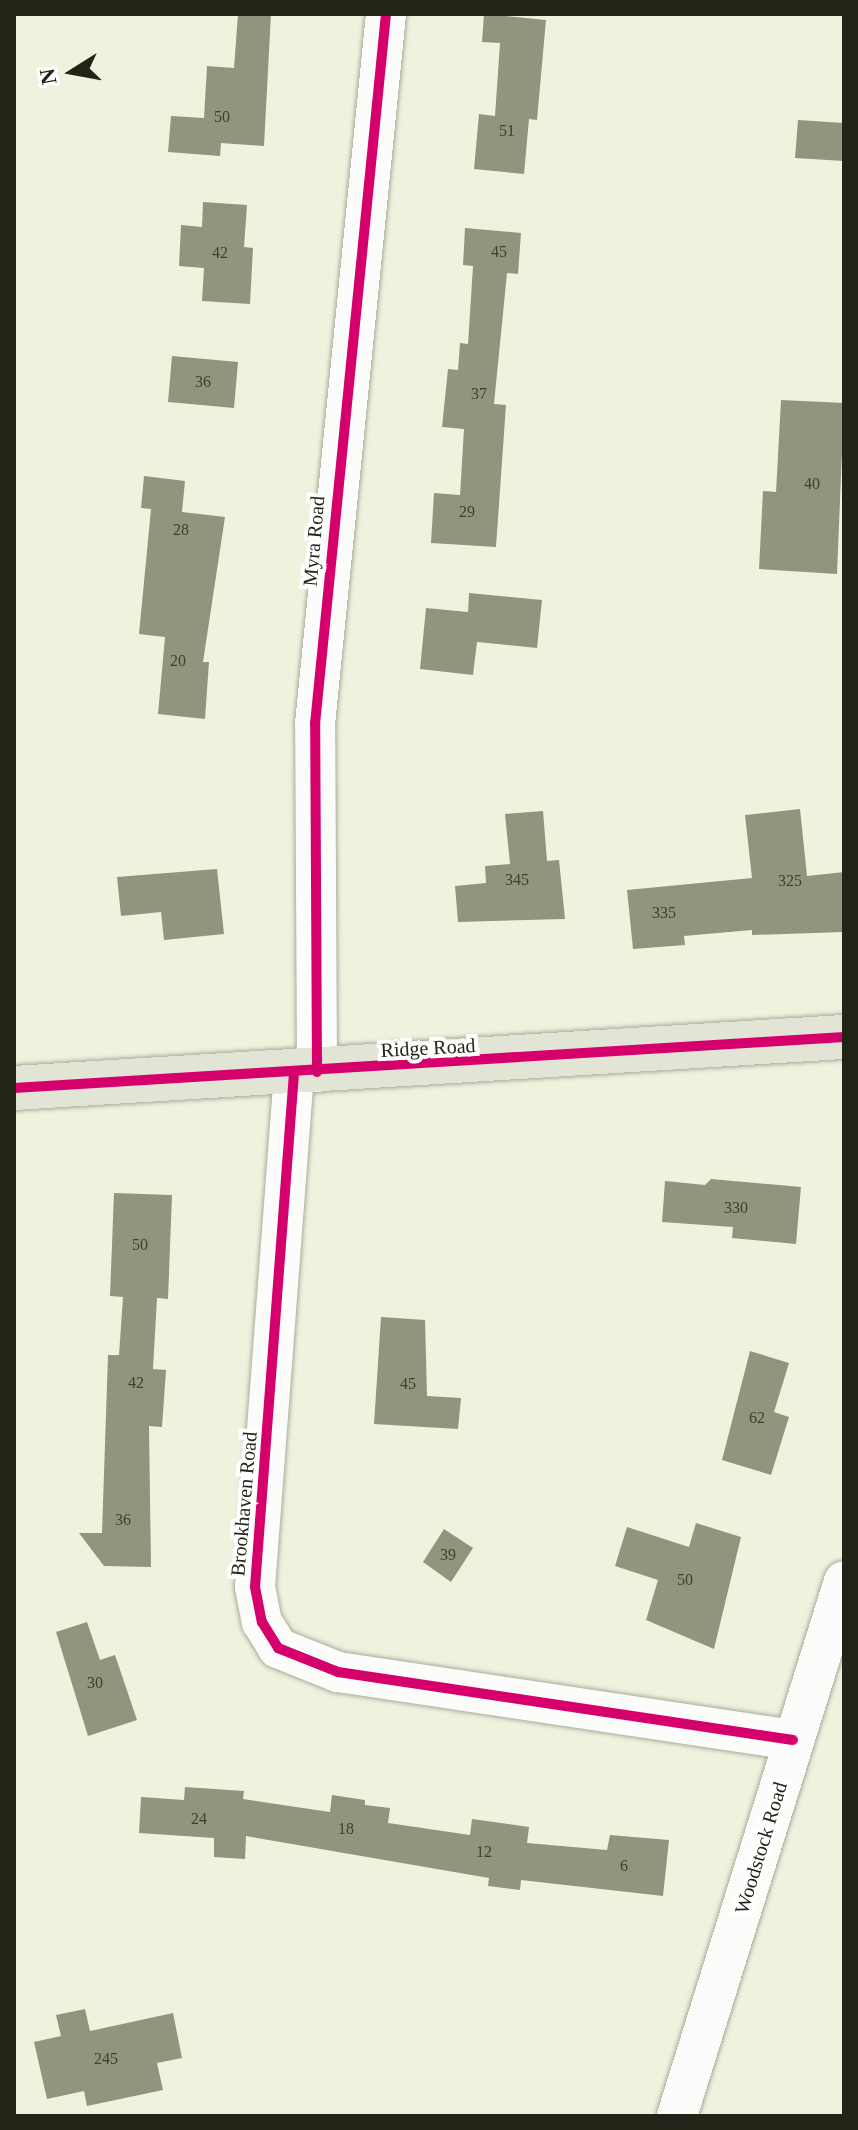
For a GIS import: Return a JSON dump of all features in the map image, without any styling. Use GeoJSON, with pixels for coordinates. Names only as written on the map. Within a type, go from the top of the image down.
{"type":"FeatureCollection","features":[{"type":"Feature","properties":{"kind":"main road","name":"Ridge Road"},"geometry":{"type":"LineString","coordinates":[[14,1088],[306,1073],[844,1037]]}},
{"type":"Feature","properties":{"kind":"street","name":"Myra Road"},"geometry":{"type":"LineString","coordinates":[[306,1073],[315,724],[386,14]]}},
{"type":"Feature","properties":{"kind":"street","name":"Brookhaven Road"},"geometry":{"type":"LineString","coordinates":[[306,1073],[255,1587],[262,1622],[278,1648],[338,1672],[793,1740]]}},
{"type":"Feature","properties":{"kind":"street","name":"Woodstock Road"},"geometry":{"type":"LineString","coordinates":[[677,2116],[844,1581]]}},
{"type":"Feature","properties":{"kind":"building"},"geometry":{"type":"Polygon","coordinates":[[[238,14],[271,14],[264,146],[221,143],[220,156],[168,152],[171,116],[204,118],[207,66],[234,68],[238,14]]]}},
{"type":"Feature","properties":{"kind":"building"},"geometry":{"type":"Polygon","coordinates":[[[484,14],[546,20],[537,120],[529,119],[524,174],[474,169],[479,114],[495,116],[500,43],[482,42],[484,14]]]}},
{"type":"Feature","properties":{"kind":"building"},"geometry":{"type":"Polygon","coordinates":[[[798,120],[844,123],[844,161],[795,158],[798,120]]]}},
{"type":"Feature","properties":{"kind":"building"},"geometry":{"type":"Polygon","coordinates":[[[203,202],[247,205],[244,247],[253,248],[250,304],[202,301],[204,268],[179,266],[181,225],[202,227],[203,202]]]}},
{"type":"Feature","properties":{"kind":"building"},"geometry":{"type":"Polygon","coordinates":[[[465,228],[521,233],[518,274],[507,273],[494,404],[506,405],[496,547],[431,543],[434,493],[460,495],[464,429],[442,427],[448,369],[458,370],[460,343],[468,344],[473,266],[463,265],[465,228]]]}},
{"type":"Feature","properties":{"kind":"building"},"geometry":{"type":"Polygon","coordinates":[[[172,356],[238,362],[234,408],[168,402],[172,356]]]}},
{"type":"Feature","properties":{"kind":"building"},"geometry":{"type":"Polygon","coordinates":[[[781,400],[844,403],[837,574],[759,569],[763,491],[776,492],[781,400]]]}},
{"type":"Feature","properties":{"kind":"building"},"geometry":{"type":"Polygon","coordinates":[[[144,476],[185,481],[182,512],[225,517],[203,662],[209,662],[205,719],[158,714],[165,637],[139,634],[151,509],[141,508],[144,476]]]}},
{"type":"Feature","properties":{"kind":"building"},"geometry":{"type":"Polygon","coordinates":[[[469,593],[542,600],[537,648],[477,642],[473,675],[420,669],[426,608],[468,612],[469,593]]]}},
{"type":"Feature","properties":{"kind":"building"},"geometry":{"type":"Polygon","coordinates":[[[800,809],[807,876],[844,872],[844,932],[752,935],[752,930],[684,936],[685,945],[633,949],[627,890],[752,878],[745,815],[800,809]]]}},
{"type":"Feature","properties":{"kind":"building"},"geometry":{"type":"Polygon","coordinates":[[[543,811],[547,861],[559,860],[565,919],[458,922],[455,886],[486,883],[485,866],[510,864],[505,814],[543,811]]]}},
{"type":"Feature","properties":{"kind":"building"},"geometry":{"type":"Polygon","coordinates":[[[217,869],[224,934],[164,940],[161,912],[121,916],[117,877],[217,869]]]}},
{"type":"Feature","properties":{"kind":"building"},"geometry":{"type":"Polygon","coordinates":[[[711,1179],[801,1187],[796,1244],[732,1238],[733,1227],[662,1222],[665,1181],[705,1185],[711,1179]]]}},
{"type":"Feature","properties":{"kind":"building"},"geometry":{"type":"Polygon","coordinates":[[[114,1193],[172,1195],[168,1299],[157,1298],[153,1369],[166,1370],[162,1427],[149,1426],[151,1567],[104,1566],[79,1533],[102,1533],[108,1355],[119,1355],[123,1297],[110,1296],[114,1193]]]}},
{"type":"Feature","properties":{"kind":"building"},"geometry":{"type":"Polygon","coordinates":[[[381,1317],[425,1320],[427,1396],[461,1398],[458,1429],[374,1424],[381,1317]]]}},
{"type":"Feature","properties":{"kind":"building"},"geometry":{"type":"Polygon","coordinates":[[[750,1351],[789,1363],[774,1412],[789,1417],[771,1475],[722,1460],[750,1351]]]}},
{"type":"Feature","properties":{"kind":"building"},"geometry":{"type":"Polygon","coordinates":[[[696,1523],[741,1537],[714,1649],[646,1620],[658,1580],[615,1566],[627,1527],[689,1547],[696,1523]]]}},
{"type":"Feature","properties":{"kind":"building"},"geometry":{"type":"Polygon","coordinates":[[[444,1529],[473,1548],[451,1582],[423,1562],[444,1529]]]}},
{"type":"Feature","properties":{"kind":"building"},"geometry":{"type":"Polygon","coordinates":[[[87,1622],[100,1660],[115,1655],[137,1720],[88,1736],[56,1632],[87,1622]]]}},
{"type":"Feature","properties":{"kind":"building"},"geometry":{"type":"Polygon","coordinates":[[[185,1787],[244,1791],[243,1799],[330,1812],[332,1795],[365,1800],[365,1805],[390,1808],[388,1823],[470,1835],[472,1819],[529,1827],[527,1843],[607,1850],[610,1835],[669,1840],[663,1896],[521,1880],[520,1890],[488,1886],[489,1878],[246,1836],[245,1859],[214,1857],[214,1838],[139,1833],[141,1797],[184,1800],[185,1787]]]}},
{"type":"Feature","properties":{"kind":"building"},"geometry":{"type":"Polygon","coordinates":[[[85,2009],[90,2031],[173,2013],[182,2058],[157,2063],[163,2090],[87,2106],[84,2091],[47,2099],[34,2042],[61,2036],[56,2015],[85,2009]]]}},
{"type":"Feature","properties":{"kind":"cycle path"},"geometry":{"type":"LineString","coordinates":[[317,1072],[315,724],[386,14]]}},
{"type":"Feature","properties":{"kind":"cycle path"},"geometry":{"type":"LineString","coordinates":[[14,1088],[844,1037]]}},
{"type":"Feature","properties":{"kind":"cycle path"},"geometry":{"type":"LineString","coordinates":[[294,1073],[255,1587],[262,1622],[278,1648],[338,1672],[793,1740]]}}]}
